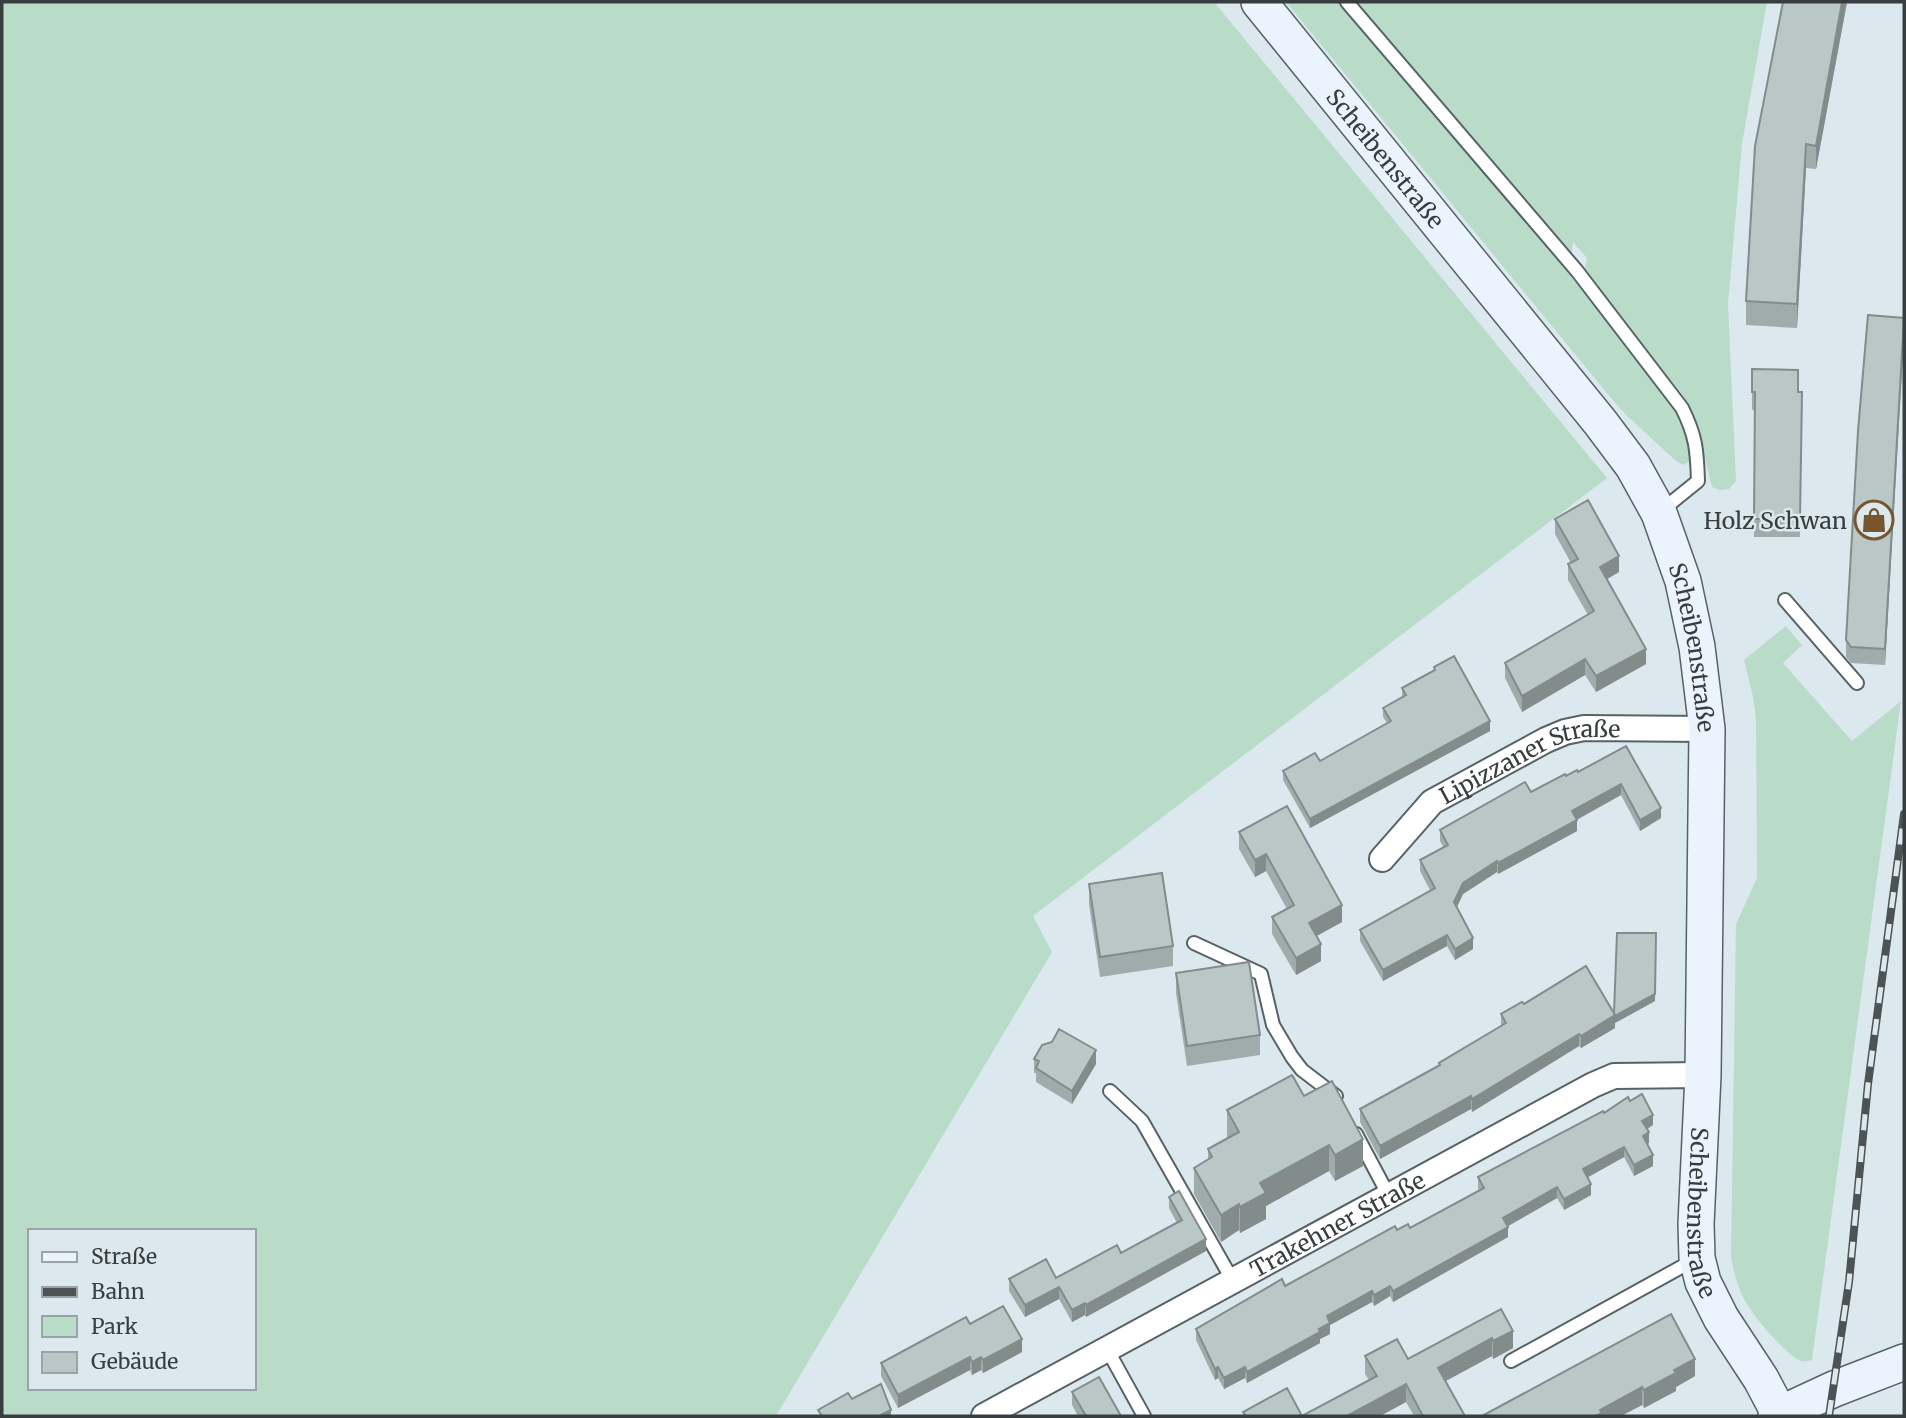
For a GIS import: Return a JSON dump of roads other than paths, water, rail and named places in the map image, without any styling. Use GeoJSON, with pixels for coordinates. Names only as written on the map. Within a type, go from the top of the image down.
{"type":"FeatureCollection","features":[{"type":"Feature","properties":{"kind":"street","name":"Scheibenstraße"},"geometry":{"type":"LineString","coordinates":[[1259,2],[1633,466],[1658,513],[1683,581],[1697,647],[1707,729],[1703,1075],[1696,1224],[1698,1258],[1703,1282],[1721,1318],[1761,1379],[1778,1415]]}},
{"type":"Feature","properties":{"kind":"street","name":"Lipizzaner Straße"},"geometry":{"type":"LineString","coordinates":[[1382,859],[1432,802],[1565,732],[1584,728],[1707,729]]}},
{"type":"Feature","properties":{"kind":"street","name":"Trakehner Straße"},"geometry":{"type":"LineString","coordinates":[[984,1416],[1593,1085],[1614,1076],[1703,1075]]}},
{"type":"Feature","properties":{"kind":"street"},"geometry":{"type":"LineString","coordinates":[[1834,1389],[1904,1339]]}},
{"type":"Feature","properties":{"kind":"street"},"geometry":{"type":"LineString","coordinates":[[1778,1415],[1834,1389],[1904,1362]]}},
{"type":"Feature","properties":{"kind":"lane"},"geometry":{"type":"LineString","coordinates":[[1347,2],[1577,271],[1682,408],[1693,429],[1698,454],[1698,481],[1658,513]]}},
{"type":"Feature","properties":{"kind":"lane"},"geometry":{"type":"LineString","coordinates":[[1785,600],[1857,683]]}},
{"type":"Feature","properties":{"kind":"lane"},"geometry":{"type":"LineString","coordinates":[[1194,943],[1261,974],[1273,1025],[1292,1057],[1302,1070],[1332,1091],[1344,1110]]}},
{"type":"Feature","properties":{"kind":"lane"},"geometry":{"type":"LineString","coordinates":[[1110,1091],[1148,1130],[1233,1281]]}},
{"type":"Feature","properties":{"kind":"lane"},"geometry":{"type":"LineString","coordinates":[[1350,1122],[1389,1196]]}},
{"type":"Feature","properties":{"kind":"lane"},"geometry":{"type":"LineString","coordinates":[[1510,1361],[1698,1258]]}},
{"type":"Feature","properties":{"kind":"lane"},"geometry":{"type":"LineString","coordinates":[[1107,1349],[1144,1416]]}},
{"type":"Feature","properties":{"kind":"railway"},"geometry":{"type":"LineString","coordinates":[[1829,1416],[1849,1282],[1868,1084],[1904,814]]}},
{"type":"Feature","properties":{"kind":"place","name":"Holz Schwan"},"geometry":{"type":"Point","coordinates":[1874,520]}}]}
